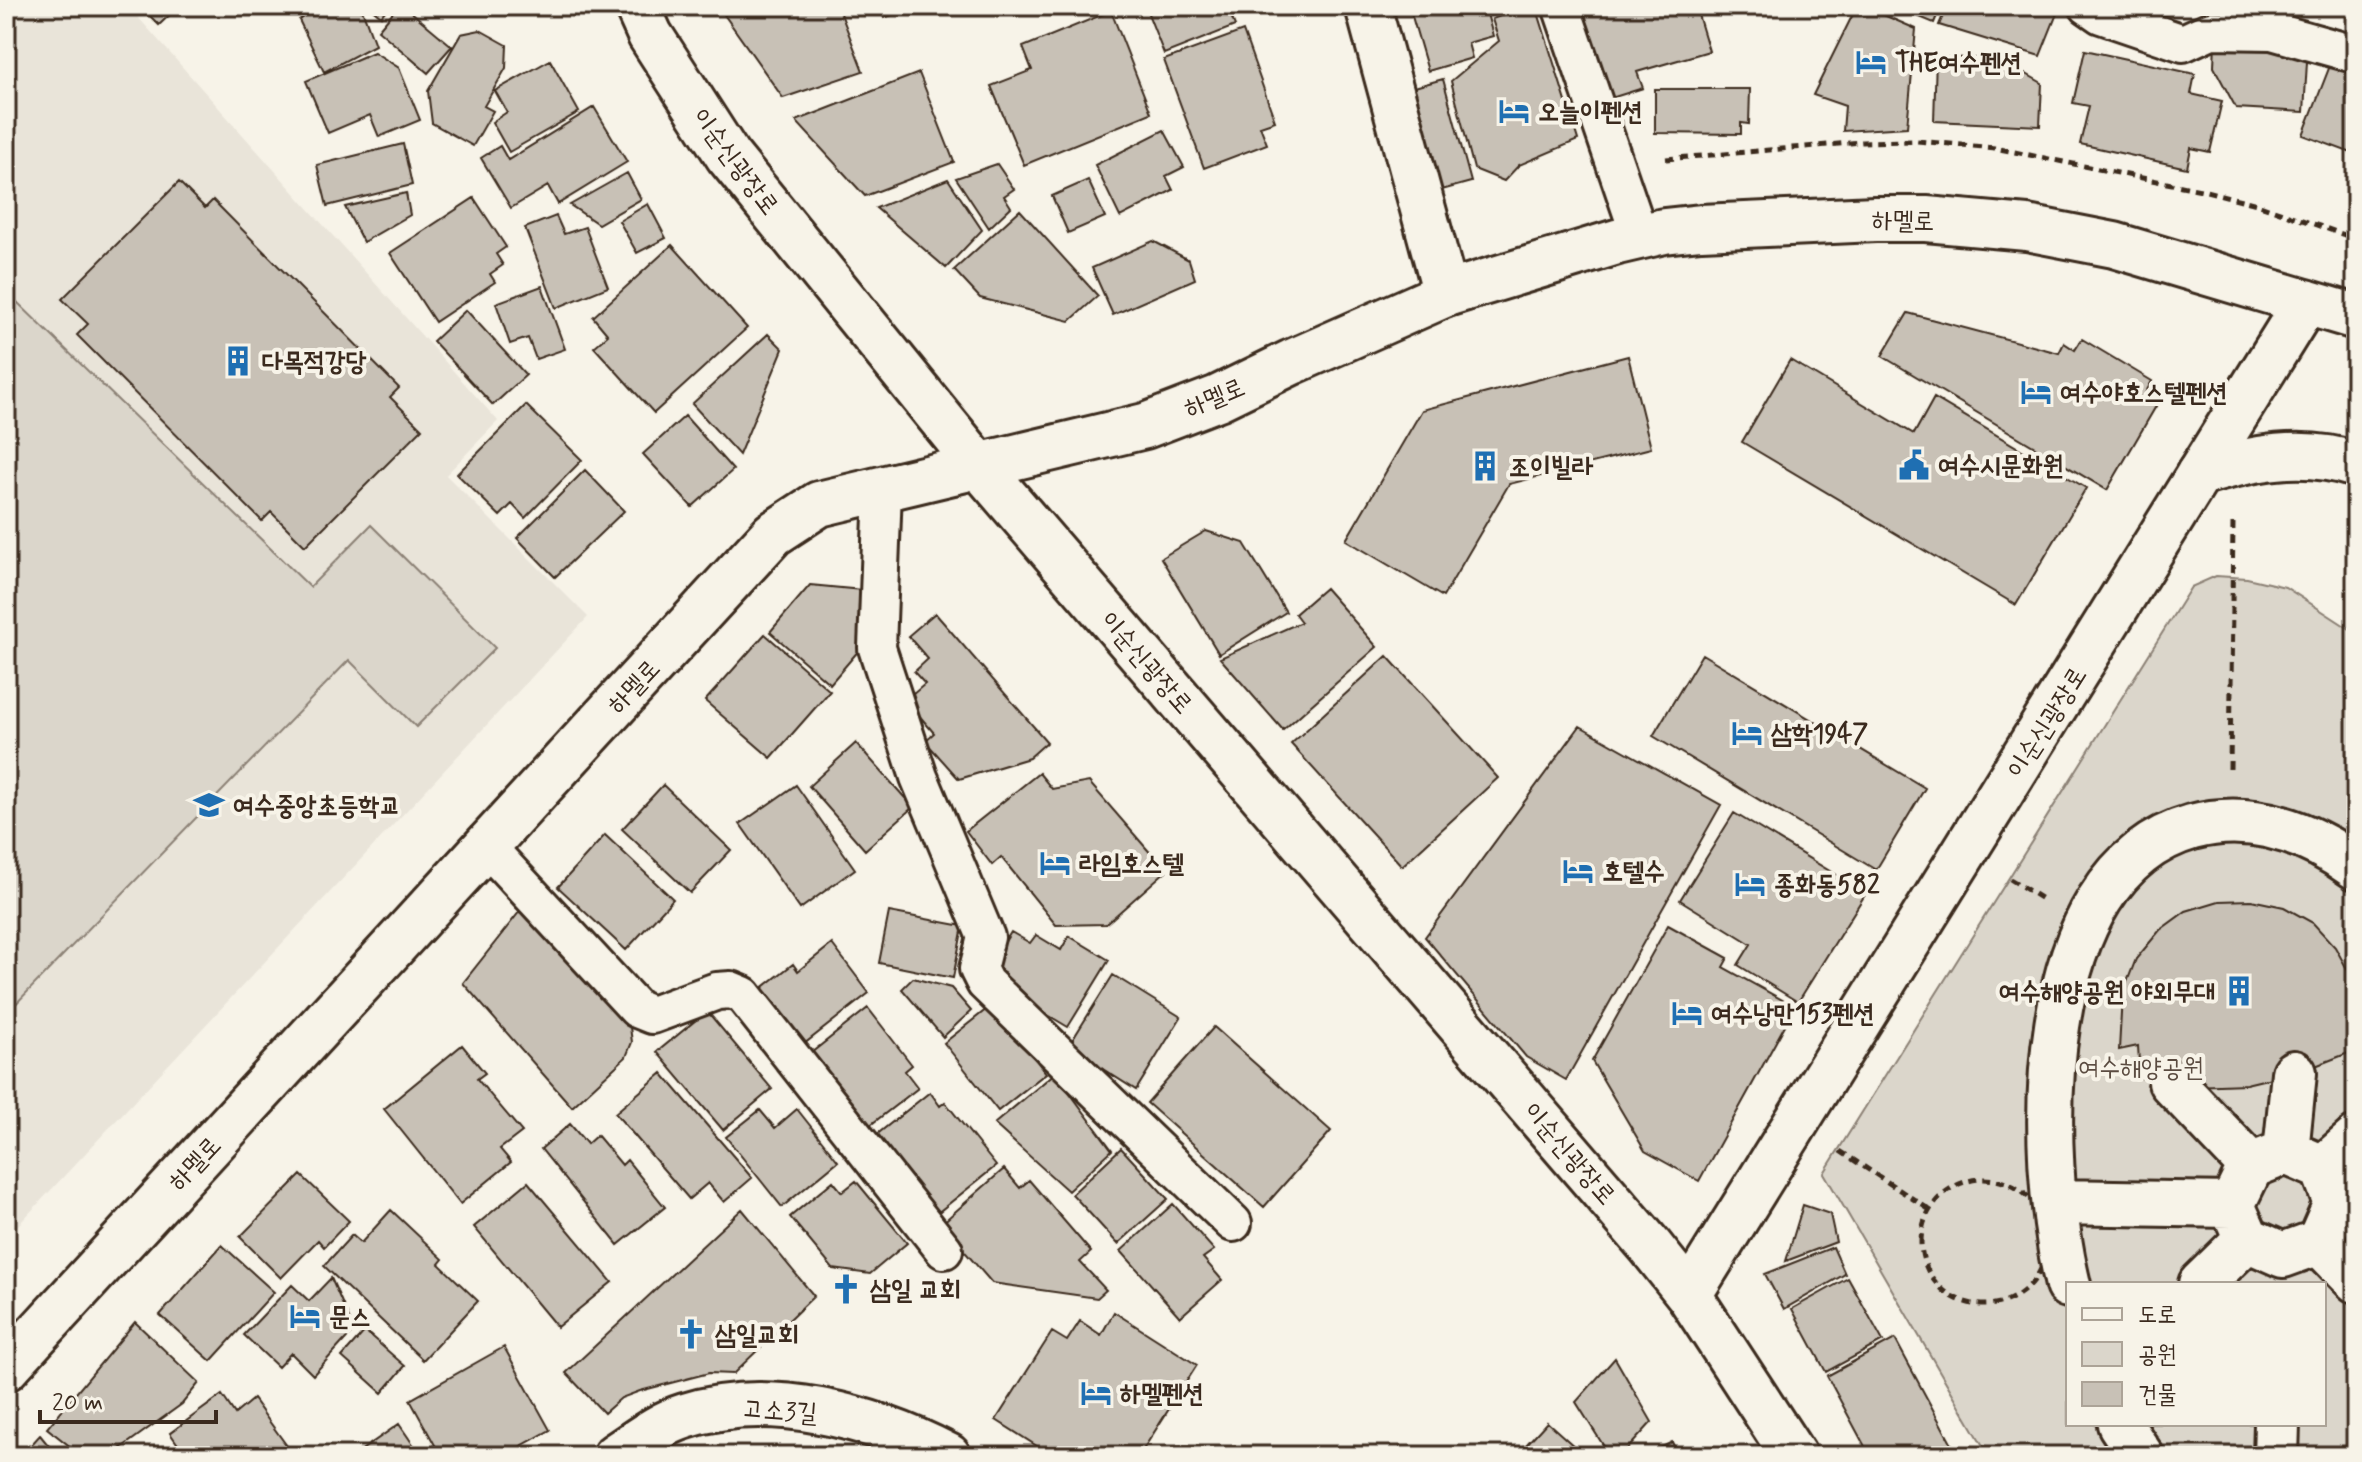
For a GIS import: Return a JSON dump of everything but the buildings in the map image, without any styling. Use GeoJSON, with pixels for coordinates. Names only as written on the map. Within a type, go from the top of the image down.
{"type":"FeatureCollection","features":[{"type":"Feature","properties":{"kind":"street","name":"이순신광장로"},"geometry":{"type":"LineString","coordinates":[[637,6],[650,35],[728,156],[980,467],[1650,1246],[1689,1295],[1794,1456]]}},
{"type":"Feature","properties":{"kind":"street"},"geometry":{"type":"LineString","coordinates":[[1368,6],[1446,294]]}},
{"type":"Feature","properties":{"kind":"street","name":"하멜로"},"geometry":{"type":"LineString","coordinates":[[6,1368],[773,534],[819,504],[1145,426],[1218,398],[1446,294],[1640,237],[1701,227],[1926,219],[2027,228],[2114,245],[2356,317]]}},
{"type":"Feature","properties":{"kind":"street","name":"이순신광장로"},"geometry":{"type":"LineString","coordinates":[[1689,1295],[2306,302]]}},
{"type":"Feature","properties":{"kind":"street"},"geometry":{"type":"LineString","coordinates":[[2199,474],[2259,458],[2288,455],[2316,455],[2356,465]]}},
{"type":"Feature","properties":{"kind":"street"},"geometry":{"type":"LineString","coordinates":[[2067,1282],[2058,1238],[2050,1154],[2053,1061],[2058,1017],[2085,926],[2113,879],[2137,855],[2170,833],[2229,822],[2256,822],[2293,832],[2356,867]]}},
{"type":"Feature","properties":{"kind":"street"},"geometry":{"type":"LineString","coordinates":[[2273,1245],[2310,1178],[2294,1073]]}},
{"type":"Feature","properties":{"kind":"street"},"geometry":{"type":"LineString","coordinates":[[2171,1082],[2310,1178]]}},
{"type":"Feature","properties":{"kind":"street"},"geometry":{"type":"LineString","coordinates":[[2205,1282],[2273,1245],[2310,1178],[2356,1139]]}},
{"type":"Feature","properties":{"kind":"street"},"geometry":{"type":"LineString","coordinates":[[2055,1202],[2273,1245],[2356,1280]]}},
{"type":"Feature","properties":{"kind":"street","name":"고소3길"},"geometry":{"type":"LineString","coordinates":[[615,1456],[653,1431],[685,1416],[752,1405],[822,1412],[858,1421],[930,1446],[948,1456]]}},
{"type":"Feature","properties":{"kind":"street"},"geometry":{"type":"LineString","coordinates":[[2121,1426],[2141,1456]]}},
{"type":"Feature","properties":{"kind":"street"},"geometry":{"type":"LineString","coordinates":[[2276,1456],[2277,1426]]}},
{"type":"Feature","properties":{"kind":"lane"},"geometry":{"type":"LineString","coordinates":[[1561,6],[1640,237]]}},
{"type":"Feature","properties":{"kind":"lane"},"geometry":{"type":"LineString","coordinates":[[2088,6],[2101,15],[2183,43],[2211,30],[2272,31],[2354,54]]}},
{"type":"Feature","properties":{"kind":"lane"},"geometry":{"type":"LineString","coordinates":[[883,489],[877,648],[919,777],[986,937],[978,969],[985,983],[1233,1223]]}},
{"type":"Feature","properties":{"kind":"lane"},"geometry":{"type":"LineString","coordinates":[[486,846],[637,1009],[652,1015],[717,991],[731,990],[743,995],[944,1250]]}},
{"type":"Feature","properties":{"kind":"path"},"geometry":{"type":"LineString","coordinates":[[2229,822],[2233,510]]}},
{"type":"Feature","properties":{"kind":"path"},"geometry":{"type":"LineString","coordinates":[[1965,850],[2085,926]]}},
{"type":"Feature","properties":{"kind":"path"},"geometry":{"type":"LineString","coordinates":[[1796,1122],[1930,1210]]}},
{"type":"Feature","properties":{"kind":"path"},"geometry":{"type":"LineString","coordinates":[[1972,1179],[1993,1179],[2013,1185],[2030,1198],[2041,1215],[2047,1234],[2046,1255],[2038,1275],[2024,1291],[2006,1301],[1986,1305],[1966,1303],[1947,1294],[1933,1278],[1923,1259],[1920,1238],[1930,1210],[1936,1200],[1952,1187],[1972,1179]]}},
{"type":"Feature","properties":{"kind":"shaded area","name":"여수중앙초등학교"},"geometry":{"type":"Polygon","coordinates":[[[6,6],[128,6],[498,421],[446,475],[588,617],[6,1238],[6,6]]]}},
{"type":"Feature","properties":{"kind":"green space"},"geometry":{"type":"Polygon","coordinates":[[[16,301],[310,587],[371,525],[495,648],[416,727],[349,660],[6,1014],[6,312],[16,301]]]}},
{"type":"Feature","properties":{"kind":"green space","name":"여수해양공원"},"geometry":{"type":"Polygon","coordinates":[[[2216,576],[2247,578],[2285,587],[2356,633],[2356,1456],[1989,1456],[1824,1173],[2191,587],[2216,576]]]}},
{"type":"Feature","properties":{"kind":"place","name":"THE여수펜션"},"geometry":{"type":"Point","coordinates":[1871,62]}},
{"type":"Feature","properties":{"kind":"place","name":"오늘이펜션"},"geometry":{"type":"Point","coordinates":[1514,111]}},
{"type":"Feature","properties":{"kind":"place","name":"다목적강당"},"geometry":{"type":"Point","coordinates":[238,361]}},
{"type":"Feature","properties":{"kind":"place","name":"여수야호스텔펜션"},"geometry":{"type":"Point","coordinates":[2036,392]}},
{"type":"Feature","properties":{"kind":"place","name":"여수시문화원"},"geometry":{"type":"Point","coordinates":[1914,465]}},
{"type":"Feature","properties":{"kind":"place","name":"조이빌라"},"geometry":{"type":"Point","coordinates":[1485,466]}},
{"type":"Feature","properties":{"kind":"place","name":"삼학1947"},"geometry":{"type":"Point","coordinates":[1747,733]}},
{"type":"Feature","properties":{"kind":"place","name":"여수중앙초등학교"},"geometry":{"type":"Point","coordinates":[209,805]}},
{"type":"Feature","properties":{"kind":"place","name":"라임호스텔"},"geometry":{"type":"Point","coordinates":[1055,863]}},
{"type":"Feature","properties":{"kind":"place","name":"호텔수"},"geometry":{"type":"Point","coordinates":[1578,871]}},
{"type":"Feature","properties":{"kind":"place","name":"종화동582"},"geometry":{"type":"Point","coordinates":[1750,884]}},
{"type":"Feature","properties":{"kind":"place","name":"여수해양공원 야외무대"},"geometry":{"type":"Point","coordinates":[2239,991]}},
{"type":"Feature","properties":{"kind":"place","name":"여수낭만153펜션"},"geometry":{"type":"Point","coordinates":[1687,1013]}},
{"type":"Feature","properties":{"kind":"place","name":"삼일 교회"},"geometry":{"type":"Point","coordinates":[846,1289]}},
{"type":"Feature","properties":{"kind":"place","name":"문스"},"geometry":{"type":"Point","coordinates":[305,1316]}},
{"type":"Feature","properties":{"kind":"place","name":"삼일교회"},"geometry":{"type":"Point","coordinates":[691,1334]}},
{"type":"Feature","properties":{"kind":"place","name":"하멜펜션"},"geometry":{"type":"Point","coordinates":[1096,1393]}}]}
